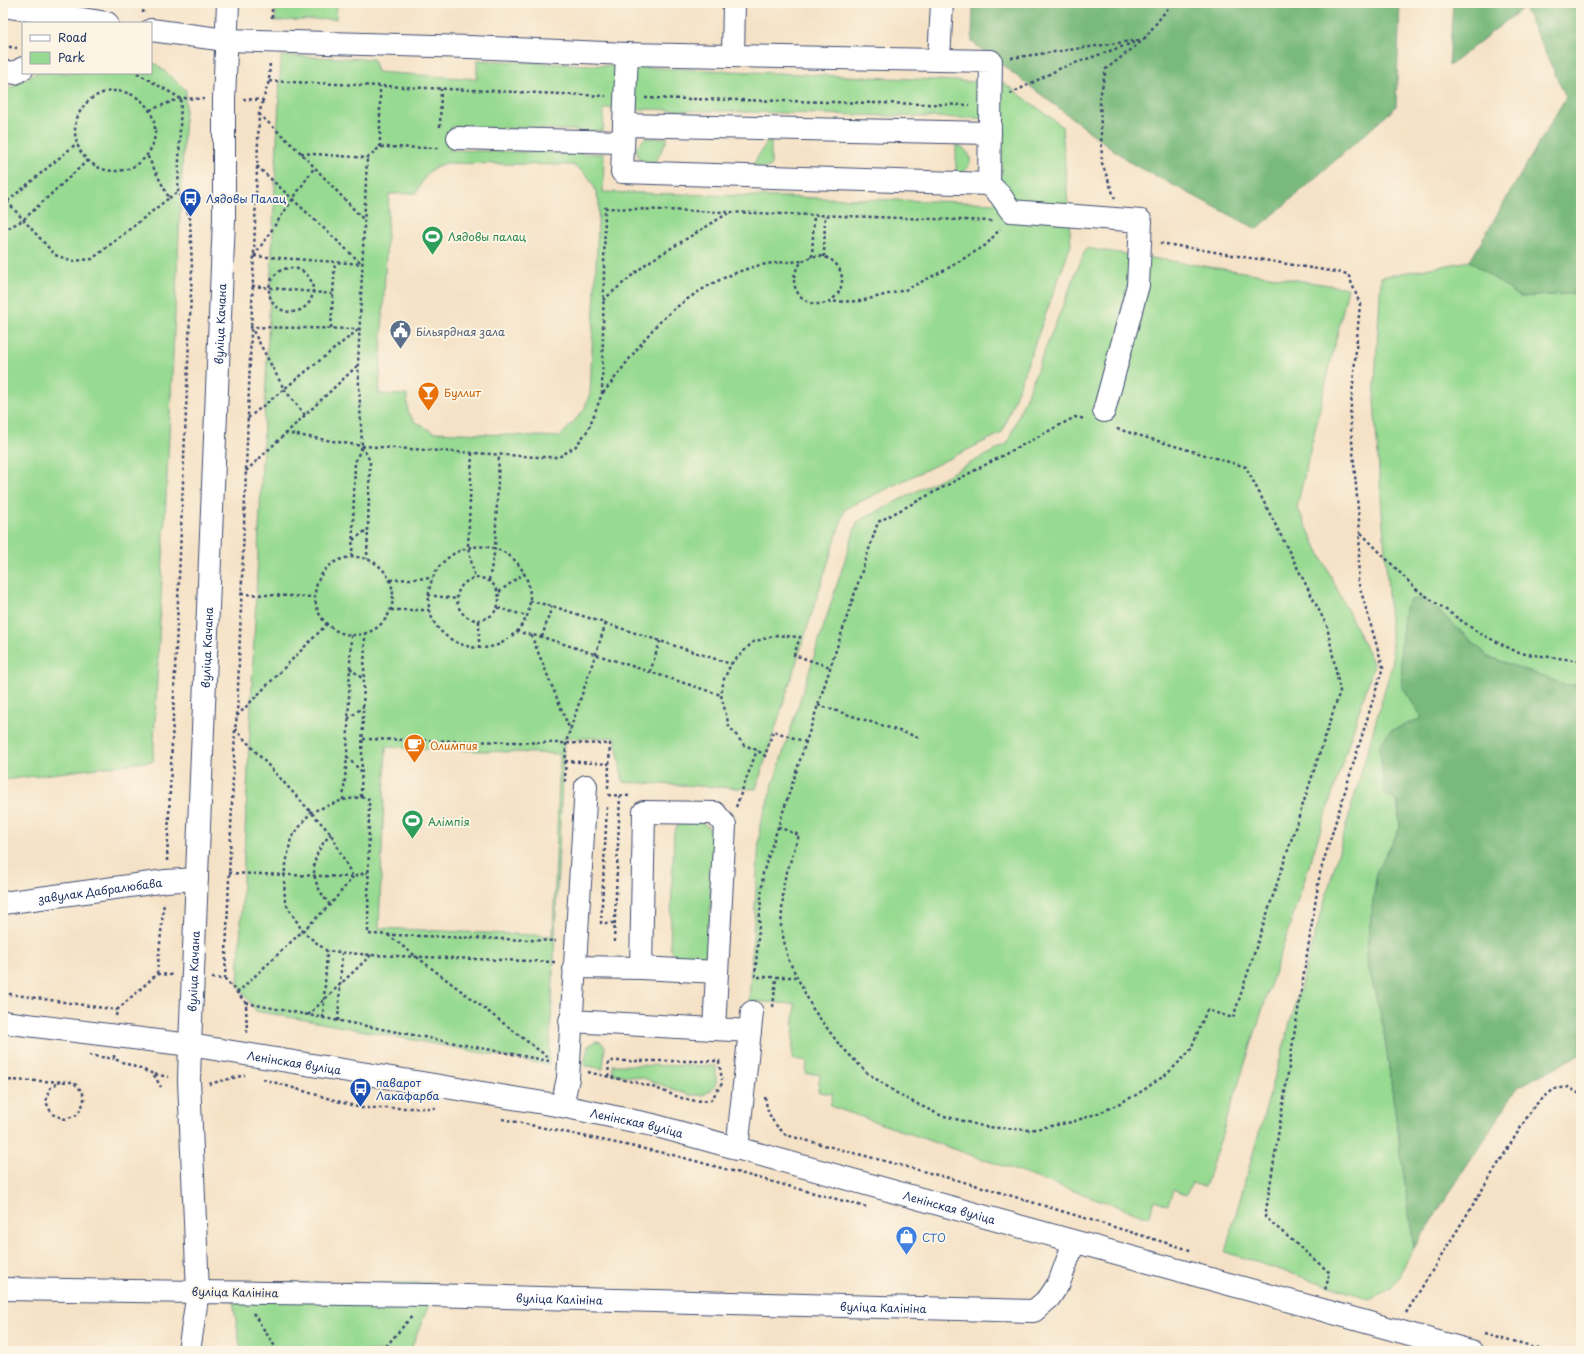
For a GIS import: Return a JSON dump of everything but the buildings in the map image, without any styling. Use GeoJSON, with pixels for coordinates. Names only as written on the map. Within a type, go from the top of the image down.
{"type":"FeatureCollection","features":[{"type":"Feature","properties":{"kind":"main road","name":"вуліца Качана"},"geometry":{"type":"LineString","coordinates":[[190,1351],[198,1292],[189,1080],[224,219],[224,99],[228,3]]}},
{"type":"Feature","properties":{"kind":"main road"},"geometry":{"type":"LineString","coordinates":[[733,55],[734,3]]}},
{"type":"Feature","properties":{"kind":"main road"},"geometry":{"type":"LineString","coordinates":[[939,59],[942,3]]}},
{"type":"Feature","properties":{"kind":"main road"},"geometry":{"type":"LineString","coordinates":[[3,6],[68,20],[94,22]]}},
{"type":"Feature","properties":{"kind":"main road"},"geometry":{"type":"LineString","coordinates":[[152,30],[226,40],[272,42],[470,47],[627,54],[991,61],[989,184]]}},
{"type":"Feature","properties":{"kind":"main road"},"geometry":{"type":"LineString","coordinates":[[627,54],[622,172],[989,184],[1000,195],[1011,211],[1141,221],[1138,285],[1102,420]]}},
{"type":"Feature","properties":{"kind":"main road"},"geometry":{"type":"LineString","coordinates":[[3,71],[15,73],[22,69]]}},
{"type":"Feature","properties":{"kind":"main road"},"geometry":{"type":"LineString","coordinates":[[446,137],[623,134],[990,133]]}},
{"type":"Feature","properties":{"kind":"main road"},"geometry":{"type":"LineString","coordinates":[[562,1106],[568,1078],[570,1021],[566,964],[586,786]]}},
{"type":"Feature","properties":{"kind":"main road"},"geometry":{"type":"LineString","coordinates":[[642,968],[644,812],[715,813],[725,825],[714,1029]]}},
{"type":"Feature","properties":{"kind":"main road","name":"завулак Дабралюбава"},"geometry":{"type":"LineString","coordinates":[[3,903],[166,881],[197,879]]}},
{"type":"Feature","properties":{"kind":"main road"},"geometry":{"type":"LineString","coordinates":[[566,964],[717,972]]}},
{"type":"Feature","properties":{"kind":"main road"},"geometry":{"type":"LineString","coordinates":[[570,1021],[714,1029],[758,1018],[744,1084],[737,1149]]}},
{"type":"Feature","properties":{"kind":"main road","name":"Ленінская вуліца"},"geometry":{"type":"LineString","coordinates":[[3,1022],[190,1045],[562,1106],[653,1126],[1319,1310],[1400,1318],[1475,1342]]}},
{"type":"Feature","properties":{"kind":"main road","name":"вуліца Калініна"},"geometry":{"type":"LineString","coordinates":[[3,1288],[429,1295],[1034,1311],[1048,1298],[1059,1283],[1074,1242]]}},
{"type":"Feature","properties":{"kind":"path"},"geometry":{"type":"LineString","coordinates":[[225,979],[235,729],[237,716],[259,114],[269,81],[272,42],[272,3]]}},
{"type":"Feature","properties":{"kind":"path"},"geometry":{"type":"LineString","coordinates":[[1122,220],[1102,162],[1100,97],[1106,69],[1144,39],[1172,3]]}},
{"type":"Feature","properties":{"kind":"path"},"geometry":{"type":"LineString","coordinates":[[991,61],[1144,39]]}},
{"type":"Feature","properties":{"kind":"path"},"geometry":{"type":"LineString","coordinates":[[990,105],[1060,68],[1144,39]]}},
{"type":"Feature","properties":{"kind":"path"},"geometry":{"type":"LineString","coordinates":[[3,46],[22,49]]}},
{"type":"Feature","properties":{"kind":"path"},"geometry":{"type":"LineString","coordinates":[[139,74],[181,98]]}},
{"type":"Feature","properties":{"kind":"path"},"geometry":{"type":"LineString","coordinates":[[380,86],[380,147]]}},
{"type":"Feature","properties":{"kind":"path"},"geometry":{"type":"LineString","coordinates":[[301,153],[367,158],[380,147],[440,148],[446,137],[441,89]]}},
{"type":"Feature","properties":{"kind":"path"},"geometry":{"type":"LineString","coordinates":[[113,90],[128,92],[140,99],[150,110],[155,125],[154,141],[147,155],[135,166],[119,171],[103,169],[88,160],[77,143],[75,129],[78,114],[86,102],[99,94],[113,90]]}},
{"type":"Feature","properties":{"kind":"path"},"geometry":{"type":"LineString","coordinates":[[150,110],[181,98],[263,100]]}},
{"type":"Feature","properties":{"kind":"path"},"geometry":{"type":"LineString","coordinates":[[3,993],[117,1010],[158,974],[166,881],[192,269],[190,218],[178,192],[181,98]]}},
{"type":"Feature","properties":{"kind":"path"},"geometry":{"type":"LineString","coordinates":[[259,114],[301,153],[364,220]]}},
{"type":"Feature","properties":{"kind":"path"},"geometry":{"type":"LineString","coordinates":[[3,205],[77,143]]}},
{"type":"Feature","properties":{"kind":"path"},"geometry":{"type":"LineString","coordinates":[[147,155],[169,198]]}},
{"type":"Feature","properties":{"kind":"path"},"geometry":{"type":"LineString","coordinates":[[367,158],[358,365],[362,446],[370,461],[368,559]]}},
{"type":"Feature","properties":{"kind":"path"},"geometry":{"type":"LineString","coordinates":[[3,231],[23,220],[88,160]]}},
{"type":"Feature","properties":{"kind":"path"},"geometry":{"type":"LineString","coordinates":[[257,165],[362,264]]}},
{"type":"Feature","properties":{"kind":"path"},"geometry":{"type":"LineString","coordinates":[[254,256],[314,168]]}},
{"type":"Feature","properties":{"kind":"path"},"geometry":{"type":"LineString","coordinates":[[3,197],[55,255],[73,261],[92,259],[178,192]]}},
{"type":"Feature","properties":{"kind":"path"},"geometry":{"type":"LineString","coordinates":[[602,394],[605,208],[994,221]]}},
{"type":"Feature","properties":{"kind":"path"},"geometry":{"type":"LineString","coordinates":[[603,301],[647,263],[730,212]]}},
{"type":"Feature","properties":{"kind":"path"},"geometry":{"type":"LineString","coordinates":[[812,257],[814,215]]}},
{"type":"Feature","properties":{"kind":"path"},"geometry":{"type":"LineString","coordinates":[[824,257],[825,215]]}},
{"type":"Feature","properties":{"kind":"path"},"geometry":{"type":"LineString","coordinates":[[828,302],[840,291],[841,278],[837,267],[832,261],[824,257],[812,257],[804,261],[798,267],[794,276],[794,284],[797,292],[803,299],[811,303],[819,304],[828,302],[860,301],[904,290],[945,270],[986,245],[1000,230],[1001,226]]}},
{"type":"Feature","properties":{"kind":"path"},"geometry":{"type":"LineString","coordinates":[[1140,239],[1348,274],[1360,304],[1350,418],[1360,532],[1358,581],[1383,667],[1320,874],[1265,1217],[1330,1273],[1319,1310]]}},
{"type":"Feature","properties":{"kind":"path"},"geometry":{"type":"LineString","coordinates":[[254,256],[362,264]]}},
{"type":"Feature","properties":{"kind":"path"},"geometry":{"type":"LineString","coordinates":[[285,433],[362,446],[538,457],[560,456],[576,446],[588,430],[602,394],[655,328],[681,305],[710,284],[734,273],[762,264],[804,261]]}},
{"type":"Feature","properties":{"kind":"path"},"geometry":{"type":"LineString","coordinates":[[331,328],[335,262]]}},
{"type":"Feature","properties":{"kind":"path"},"geometry":{"type":"LineString","coordinates":[[293,268],[301,270],[308,276],[312,283],[313,292],[311,300],[306,307],[298,312],[290,313],[281,310],[274,305],[270,298],[269,288],[271,280],[276,273],[284,269],[293,268]]}},
{"type":"Feature","properties":{"kind":"path"},"geometry":{"type":"LineString","coordinates":[[252,286],[333,294]]}},
{"type":"Feature","properties":{"kind":"path"},"geometry":{"type":"LineString","coordinates":[[251,327],[360,329]]}},
{"type":"Feature","properties":{"kind":"path"},"geometry":{"type":"LineString","coordinates":[[251,327],[284,389],[305,415]]}},
{"type":"Feature","properties":{"kind":"path"},"geometry":{"type":"LineString","coordinates":[[247,418],[360,329]]}},
{"type":"Feature","properties":{"kind":"path"},"geometry":{"type":"LineString","coordinates":[[245,471],[358,365]]}},
{"type":"Feature","properties":{"kind":"path"},"geometry":{"type":"LineString","coordinates":[[778,827],[799,835],[784,882],[781,927],[788,959],[797,977],[813,1009],[838,1043],[866,1072],[901,1096],[940,1115],[986,1128],[1030,1130],[1072,1122],[1104,1111],[1136,1095],[1167,1074],[1190,1051],[1207,1010],[1233,1018],[1340,691],[1327,626],[1246,467],[1102,420],[1075,417],[878,522],[762,873],[755,977],[797,977]]}},
{"type":"Feature","properties":{"kind":"path"},"geometry":{"type":"LineString","coordinates":[[352,557],[355,462],[362,446]]}},
{"type":"Feature","properties":{"kind":"path"},"geometry":{"type":"LineString","coordinates":[[472,453],[468,547],[475,578]]}},
{"type":"Feature","properties":{"kind":"path"},"geometry":{"type":"LineString","coordinates":[[489,580],[495,549],[499,455]]}},
{"type":"Feature","properties":{"kind":"path"},"geometry":{"type":"LineString","coordinates":[[3,461],[6,497],[3,540]]}},
{"type":"Feature","properties":{"kind":"path"},"geometry":{"type":"LineString","coordinates":[[353,540],[368,529]]}},
{"type":"Feature","properties":{"kind":"path"},"geometry":{"type":"LineString","coordinates":[[1360,532],[1416,589],[1479,633],[1519,653],[1581,661]]}},
{"type":"Feature","properties":{"kind":"path"},"geometry":{"type":"LineString","coordinates":[[481,546],[495,549],[506,554],[517,562],[524,573],[529,586],[530,601],[527,616],[517,632],[500,644],[479,649],[463,646],[448,638],[436,626],[430,610],[428,595],[432,578],[440,564],[452,554],[468,547],[481,546]]}},
{"type":"Feature","properties":{"kind":"path"},"geometry":{"type":"LineString","coordinates":[[352,557],[368,559],[381,567],[390,580],[393,595],[391,610],[381,624],[365,634],[351,635],[338,632],[327,624],[319,612],[315,597],[318,582],[326,570],[338,561],[352,557]]}},
{"type":"Feature","properties":{"kind":"path"},"geometry":{"type":"LineString","coordinates":[[499,592],[524,573]]}},
{"type":"Feature","properties":{"kind":"path"},"geometry":{"type":"LineString","coordinates":[[390,580],[432,578]]}},
{"type":"Feature","properties":{"kind":"path"},"geometry":{"type":"LineString","coordinates":[[475,578],[489,580],[497,587],[500,600],[498,608],[493,615],[487,619],[479,621],[470,619],[463,615],[458,608],[457,599],[459,589],[466,581],[475,578]]}},
{"type":"Feature","properties":{"kind":"path"},"geometry":{"type":"LineString","coordinates":[[241,594],[315,597]]}},
{"type":"Feature","properties":{"kind":"path"},"geometry":{"type":"LineString","coordinates":[[428,595],[457,599]]}},
{"type":"Feature","properties":{"kind":"path"},"geometry":{"type":"LineString","coordinates":[[530,601],[552,606],[731,664]]}},
{"type":"Feature","properties":{"kind":"path"},"geometry":{"type":"LineString","coordinates":[[542,637],[552,606]]}},
{"type":"Feature","properties":{"kind":"path"},"geometry":{"type":"LineString","coordinates":[[498,608],[527,616]]}},
{"type":"Feature","properties":{"kind":"path"},"geometry":{"type":"LineString","coordinates":[[391,610],[430,610]]}},
{"type":"Feature","properties":{"kind":"path"},"geometry":{"type":"LineString","coordinates":[[479,621],[479,649]]}},
{"type":"Feature","properties":{"kind":"path"},"geometry":{"type":"LineString","coordinates":[[237,716],[327,624]]}},
{"type":"Feature","properties":{"kind":"path"},"geometry":{"type":"LineString","coordinates":[[566,742],[606,624]]}},
{"type":"Feature","properties":{"kind":"path"},"geometry":{"type":"LineString","coordinates":[[517,632],[542,637],[720,695]]}},
{"type":"Feature","properties":{"kind":"path"},"geometry":{"type":"LineString","coordinates":[[361,797],[365,634]]}},
{"type":"Feature","properties":{"kind":"path"},"geometry":{"type":"LineString","coordinates":[[531,634],[570,731]]}},
{"type":"Feature","properties":{"kind":"path"},"geometry":{"type":"LineString","coordinates":[[342,800],[347,757],[351,635]]}},
{"type":"Feature","properties":{"kind":"path"},"geometry":{"type":"LineString","coordinates":[[806,742],[773,731],[766,756],[757,750],[744,745],[729,726],[720,695],[724,679],[731,664],[753,642],[776,635],[800,637],[794,655],[830,667]]}},
{"type":"Feature","properties":{"kind":"path"},"geometry":{"type":"LineString","coordinates":[[650,672],[660,641]]}},
{"type":"Feature","properties":{"kind":"path"},"geometry":{"type":"LineString","coordinates":[[350,667],[364,680]]}},
{"type":"Feature","properties":{"kind":"path"},"geometry":{"type":"LineString","coordinates":[[818,705],[921,738]]}},
{"type":"Feature","properties":{"kind":"path"},"geometry":{"type":"LineString","coordinates":[[348,719],[364,707]]}},
{"type":"Feature","properties":{"kind":"path"},"geometry":{"type":"LineString","coordinates":[[235,729],[331,834],[353,877]]}},
{"type":"Feature","properties":{"kind":"path"},"geometry":{"type":"LineString","coordinates":[[363,739],[610,744],[602,923],[615,923]]}},
{"type":"Feature","properties":{"kind":"path"},"geometry":{"type":"LineString","coordinates":[[347,757],[362,772]]}},
{"type":"Feature","properties":{"kind":"path"},"geometry":{"type":"LineString","coordinates":[[566,761],[609,764]]}},
{"type":"Feature","properties":{"kind":"path"},"geometry":{"type":"LineString","coordinates":[[614,942],[620,796]]}},
{"type":"Feature","properties":{"kind":"path"},"geometry":{"type":"LineString","coordinates":[[559,941],[368,934],[369,799],[361,797],[342,800],[311,812],[291,838],[284,875],[286,902],[303,932],[327,951],[372,955],[566,964]]}},
{"type":"Feature","properties":{"kind":"path"},"geometry":{"type":"LineString","coordinates":[[330,904],[317,887],[314,859],[320,846],[331,834]]}},
{"type":"Feature","properties":{"kind":"path"},"geometry":{"type":"LineString","coordinates":[[229,873],[353,877],[368,872]]}},
{"type":"Feature","properties":{"kind":"path"},"geometry":{"type":"LineString","coordinates":[[237,993],[303,932],[353,877]]}},
{"type":"Feature","properties":{"kind":"path"},"geometry":{"type":"LineString","coordinates":[[246,1003],[555,1062],[388,934]]}},
{"type":"Feature","properties":{"kind":"path"},"geometry":{"type":"LineString","coordinates":[[323,1018],[327,951]]}},
{"type":"Feature","properties":{"kind":"path"},"geometry":{"type":"LineString","coordinates":[[338,1021],[342,952]]}},
{"type":"Feature","properties":{"kind":"path"},"geometry":{"type":"LineString","coordinates":[[307,1015],[372,955]]}},
{"type":"Feature","properties":{"kind":"path"},"geometry":{"type":"LineString","coordinates":[[758,1018],[776,978]]}},
{"type":"Feature","properties":{"kind":"path"},"geometry":{"type":"LineString","coordinates":[[568,1066],[608,1077],[646,1085],[682,1099],[698,1102],[711,1100],[723,1082],[719,1060],[609,1061],[608,1077]]}},
{"type":"Feature","properties":{"kind":"path"},"geometry":{"type":"LineString","coordinates":[[154,1074],[161,1087]]}},
{"type":"Feature","properties":{"kind":"path"},"geometry":{"type":"LineString","coordinates":[[262,1079],[361,1108],[444,1108]]}},
{"type":"Feature","properties":{"kind":"path"},"geometry":{"type":"LineString","coordinates":[[3,1080],[60,1081],[73,1082],[83,1091],[84,1104],[77,1115],[65,1119],[52,1114],[46,1102],[49,1089],[60,1081]]}},
{"type":"Feature","properties":{"kind":"path"},"geometry":{"type":"LineString","coordinates":[[723,1082],[763,1087],[767,1112],[774,1125],[786,1135],[979,1186],[1198,1253]]}},
{"type":"Feature","properties":{"kind":"path"},"geometry":{"type":"LineString","coordinates":[[1400,1318],[1534,1106],[1554,1089],[1568,1087],[1578,1093],[1581,1089]]}},
{"type":"Feature","properties":{"kind":"path"},"geometry":{"type":"LineString","coordinates":[[497,1118],[673,1155],[870,1208]]}},
{"type":"Feature","properties":{"kind":"path"},"geometry":{"type":"LineString","coordinates":[[239,1293],[278,1351]]}},
{"type":"Feature","properties":{"kind":"path"},"geometry":{"type":"LineString","coordinates":[[382,1351],[429,1295]]}},
{"type":"Feature","properties":{"kind":"path"},"geometry":{"type":"LineString","coordinates":[[1400,1318],[1414,1315]]}},
{"type":"Feature","properties":{"kind":"path"},"geometry":{"type":"LineString","coordinates":[[1475,1342],[1546,1351]]}},
{"type":"Feature","properties":{"kind":"green space"},"geometry":{"type":"Polygon","coordinates":[[[276,3],[337,3],[336,19],[275,21],[276,3]]]}},
{"type":"Feature","properties":{"kind":"green space"},"geometry":{"type":"Polygon","coordinates":[[[973,3],[1400,3],[1396,107],[1257,229],[1131,163],[972,42],[973,3]]]}},
{"type":"Feature","properties":{"kind":"green space"},"geometry":{"type":"Polygon","coordinates":[[[1453,3],[1581,3],[1581,293],[1520,297],[1470,261],[1566,97],[1524,7],[1449,66],[1453,3]]]}},
{"type":"Feature","properties":{"kind":"green space"},"geometry":{"type":"Polygon","coordinates":[[[281,56],[373,59],[377,72],[477,79],[477,60],[1004,83],[1062,126],[1071,245],[1002,433],[845,509],[756,789],[623,782],[615,737],[564,739],[549,1065],[256,1011],[238,985],[281,56]],[[604,108],[603,131],[451,127],[450,150],[604,154],[603,192],[1000,203],[1002,119],[604,108]],[[447,163],[431,170],[416,193],[389,194],[379,394],[407,395],[408,412],[414,421],[433,432],[560,437],[584,410],[590,393],[599,203],[591,180],[584,172],[572,165],[447,163]],[[386,747],[379,928],[553,936],[560,754],[386,747]]]}},
{"type":"Feature","properties":{"kind":"green space"},"geometry":{"type":"Polygon","coordinates":[[[152,63],[156,64],[186,90],[153,761],[3,780],[3,92],[33,74],[152,74],[152,63]]]}},
{"type":"Feature","properties":{"kind":"green space"},"geometry":{"type":"Polygon","coordinates":[[[645,138],[668,138],[655,163],[641,161],[638,157],[636,148],[645,138]]]}},
{"type":"Feature","properties":{"kind":"green space"},"geometry":{"type":"Polygon","coordinates":[[[768,140],[771,141],[771,165],[770,167],[755,167],[753,165],[768,140]]]}},
{"type":"Feature","properties":{"kind":"green space"},"geometry":{"type":"Polygon","coordinates":[[[956,145],[967,152],[970,160],[967,169],[956,175],[956,145]]]}},
{"type":"Feature","properties":{"kind":"green space"},"geometry":{"type":"Polygon","coordinates":[[[1086,248],[1348,288],[1297,507],[1374,665],[1205,1187],[1192,1183],[1186,1195],[1173,1190],[1168,1205],[1155,1200],[1149,1217],[830,1106],[833,1094],[818,1092],[820,1074],[806,1074],[807,1061],[792,1059],[795,1004],[749,1001],[760,825],[857,522],[1007,444],[1086,248]]]}},
{"type":"Feature","properties":{"kind":"green space"},"geometry":{"type":"Polygon","coordinates":[[[1470,261],[1520,297],[1581,293],[1581,685],[1566,685],[1489,657],[1425,599],[1411,600],[1405,608],[1401,644],[1402,686],[1423,718],[1390,731],[1400,828],[1377,871],[1366,956],[1383,1025],[1414,1248],[1392,1288],[1370,1299],[1225,1252],[1393,661],[1374,401],[1381,277],[1470,261]]]}},
{"type":"Feature","properties":{"kind":"green space"},"geometry":{"type":"Polygon","coordinates":[[[1425,599],[1489,657],[1566,685],[1581,685],[1581,1054],[1518,1087],[1414,1248],[1383,1025],[1366,956],[1377,871],[1400,828],[1398,802],[1385,794],[1379,746],[1390,731],[1422,718],[1402,686],[1401,644],[1405,608],[1411,600],[1425,599]]]}},
{"type":"Feature","properties":{"kind":"green space"},"geometry":{"type":"Polygon","coordinates":[[[685,821],[702,823],[711,830],[714,835],[708,953],[698,959],[692,960],[677,957],[670,947],[674,833],[678,825],[685,821]]]}},
{"type":"Feature","properties":{"kind":"green space"},"geometry":{"type":"Polygon","coordinates":[[[596,1041],[601,1042],[605,1046],[603,1069],[584,1065],[588,1046],[596,1041]]]}},
{"type":"Feature","properties":{"kind":"green space"},"geometry":{"type":"Polygon","coordinates":[[[613,1065],[716,1066],[716,1084],[709,1092],[702,1095],[689,1095],[643,1078],[613,1074],[613,1065]]]}},
{"type":"Feature","properties":{"kind":"green space"},"geometry":{"type":"Polygon","coordinates":[[[230,1283],[438,1283],[410,1351],[241,1351],[230,1283]]]}},
{"type":"Feature","properties":{"kind":"place","name":"Лядовы Палац"},"geometry":{"type":"Point","coordinates":[190,218]}},
{"type":"Feature","properties":{"kind":"place","name":"Лядовы палац"},"geometry":{"type":"Point","coordinates":[433,256]}},
{"type":"Feature","properties":{"kind":"place","name":"Більярдная зала"},"geometry":{"type":"Point","coordinates":[400,350]}},
{"type":"Feature","properties":{"kind":"place","name":"Буллит"},"geometry":{"type":"Point","coordinates":[429,412]}},
{"type":"Feature","properties":{"kind":"place","name":"Олимпия"},"geometry":{"type":"Point","coordinates":[415,764]}},
{"type":"Feature","properties":{"kind":"place","name":"Алімпія"},"geometry":{"type":"Point","coordinates":[412,840]}},
{"type":"Feature","properties":{"kind":"place","name":"паварот Лакафарба"},"geometry":{"type":"Point","coordinates":[361,1108]}},
{"type":"Feature","properties":{"kind":"place","name":"СТО"},"geometry":{"type":"Point","coordinates":[907,1256]}}]}
